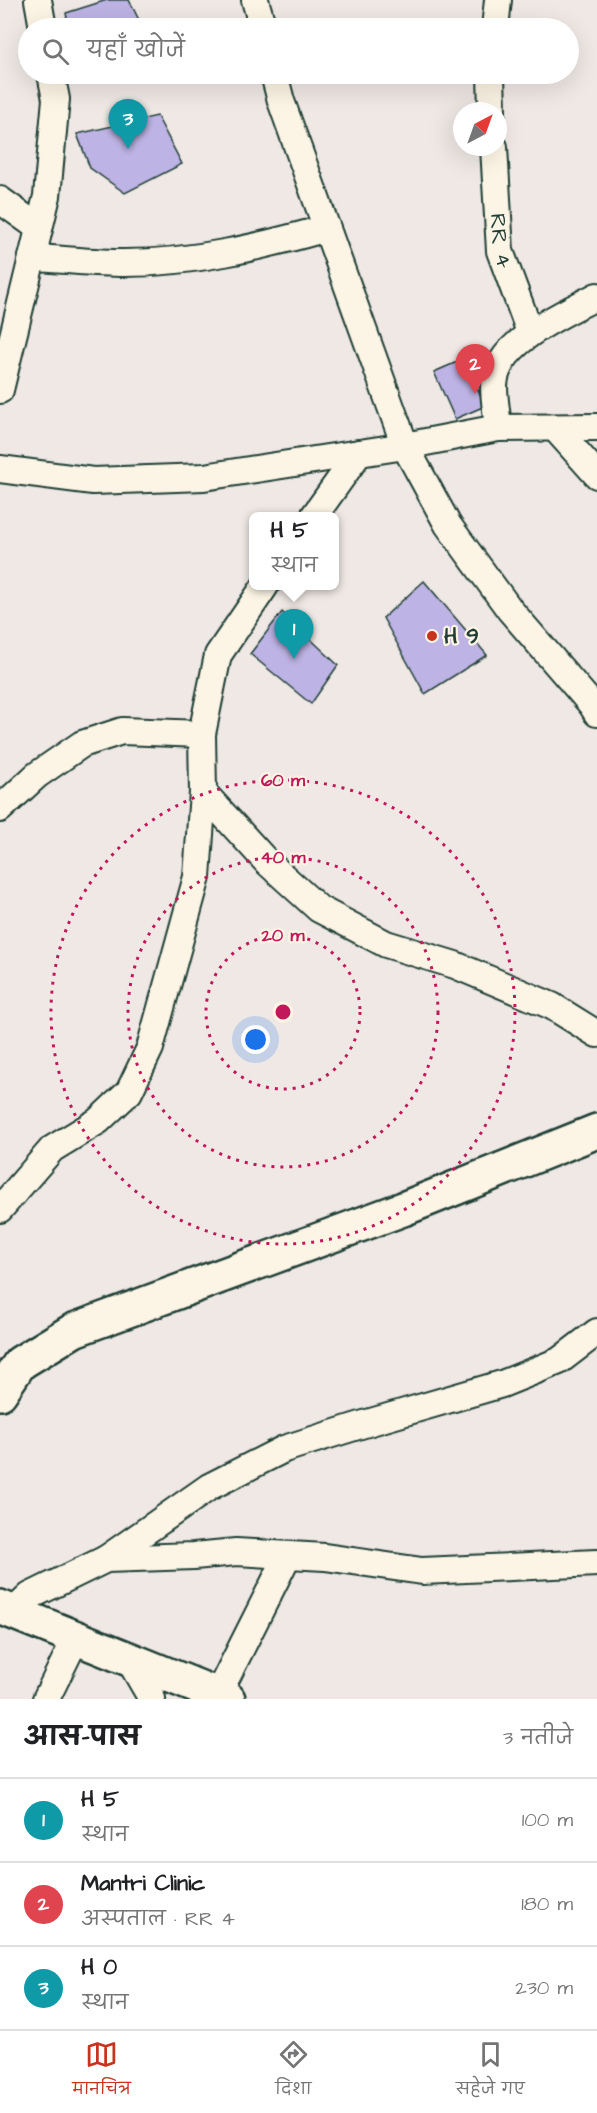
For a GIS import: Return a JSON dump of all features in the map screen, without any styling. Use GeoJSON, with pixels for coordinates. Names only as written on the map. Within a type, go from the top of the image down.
{"type":"FeatureCollection","features":[{"type":"Feature","properties":{"kind":"street"},"geometry":{"type":"LineString","coordinates":[[38,0],[41,18]]}},
{"type":"Feature","properties":{"kind":"street"},"geometry":{"type":"LineString","coordinates":[[255,0],[260,18]]}},
{"type":"Feature","properties":{"kind":"street"},"geometry":{"type":"LineString","coordinates":[[496,18],[498,0]]}},
{"type":"Feature","properties":{"kind":"street"},"geometry":{"type":"LineString","coordinates":[[0,390],[47,196],[56,99],[53,84]]}},
{"type":"Feature","properties":{"kind":"street"},"geometry":{"type":"LineString","coordinates":[[277,84],[405,446],[448,525],[510,610],[592,705],[597,714]]}},
{"type":"Feature","properties":{"kind":"street"},"geometry":{"type":"LineString","coordinates":[[491,84],[492,102]]}},
{"type":"Feature","properties":{"kind":"street","name":"RR 4"},"geometry":{"type":"LineString","coordinates":[[495,156],[500,251],[530,332]]}},
{"type":"Feature","properties":{"kind":"street"},"geometry":{"type":"LineString","coordinates":[[0,200],[39,228]]}},
{"type":"Feature","properties":{"kind":"street"},"geometry":{"type":"LineString","coordinates":[[32,258],[125,263],[197,258],[261,247],[327,228]]}},
{"type":"Feature","properties":{"kind":"street"},"geometry":{"type":"LineString","coordinates":[[498,428],[494,384],[504,356],[530,332],[597,296]]}},
{"type":"Feature","properties":{"kind":"street"},"geometry":{"type":"LineString","coordinates":[[0,469],[93,481],[204,477],[405,446],[498,428],[597,426]]}},
{"type":"Feature","properties":{"kind":"street"},"geometry":{"type":"LineString","coordinates":[[555,428],[597,474]]}},
{"type":"Feature","properties":{"kind":"street"},"geometry":{"type":"LineString","coordinates":[[317,512],[359,453]]}},
{"type":"Feature","properties":{"kind":"street"},"geometry":{"type":"LineString","coordinates":[[0,1209],[52,1149],[98,1121],[129,1092],[150,1048],[197,877],[203,792],[201,734],[218,655],[262,590]]}},
{"type":"Feature","properties":{"kind":"street"},"geometry":{"type":"LineString","coordinates":[[0,809],[37,775],[82,744],[122,730],[201,734]]}},
{"type":"Feature","properties":{"kind":"street"},"geometry":{"type":"LineString","coordinates":[[203,792],[266,861],[319,909],[386,944],[454,965],[552,1006],[597,1034]]}},
{"type":"Feature","properties":{"kind":"street"},"geometry":{"type":"LineString","coordinates":[[0,1393],[20,1363],[74,1330],[404,1209],[597,1131]]}},
{"type":"Feature","properties":{"kind":"street"},"geometry":{"type":"LineString","coordinates":[[6,1610],[106,1559],[209,1487],[284,1449],[502,1384],[559,1361],[597,1332]]}},
{"type":"Feature","properties":{"kind":"street"},"geometry":{"type":"LineString","coordinates":[[106,1559],[184,1557],[236,1552],[325,1557],[422,1571],[597,1563]]}},
{"type":"Feature","properties":{"kind":"street"},"geometry":{"type":"LineString","coordinates":[[6,1610],[223,1697],[288,1555]]}},
{"type":"Feature","properties":{"kind":"street"},"geometry":{"type":"LineString","coordinates":[[46,1699],[76,1638]]}},
{"type":"Feature","properties":{"kind":"street"},"geometry":{"type":"LineString","coordinates":[[130,1660],[152,1699]]}},
{"type":"Feature","properties":{"kind":"building"},"geometry":{"type":"Polygon","coordinates":[[[107,0],[129,0],[138,18],[67,18],[66,13],[107,0]]]}},
{"type":"Feature","properties":{"kind":"building"},"geometry":{"type":"Polygon","coordinates":[[[157,116],[182,164],[125,193],[90,168],[77,134],[157,116]]]}},
{"type":"Feature","properties":{"kind":"building"},"geometry":{"type":"Polygon","coordinates":[[[464,359],[485,406],[455,419],[434,372],[464,359]]]}},
{"type":"Feature","properties":{"kind":"building","name":"H 9"},"geometry":{"type":"Polygon","coordinates":[[[424,581],[487,655],[425,694],[383,618],[424,581]]]}},
{"type":"Feature","properties":{"kind":"building"},"geometry":{"type":"Polygon","coordinates":[[[282,612],[338,665],[311,704],[250,654],[282,612]]]}},
{"type":"Feature","properties":{"kind":"place","name":"H 0"},"geometry":{"type":"Point","coordinates":[128,149]}},
{"type":"Feature","properties":{"kind":"place","name":"Mantri Clinic"},"geometry":{"type":"Point","coordinates":[475,394]}},
{"type":"Feature","properties":{"kind":"place","name":"H 9"},"geometry":{"type":"Point","coordinates":[432,636]}},
{"type":"Feature","properties":{"kind":"place","name":"H 5"},"geometry":{"type":"Point","coordinates":[294,659]}}]}
